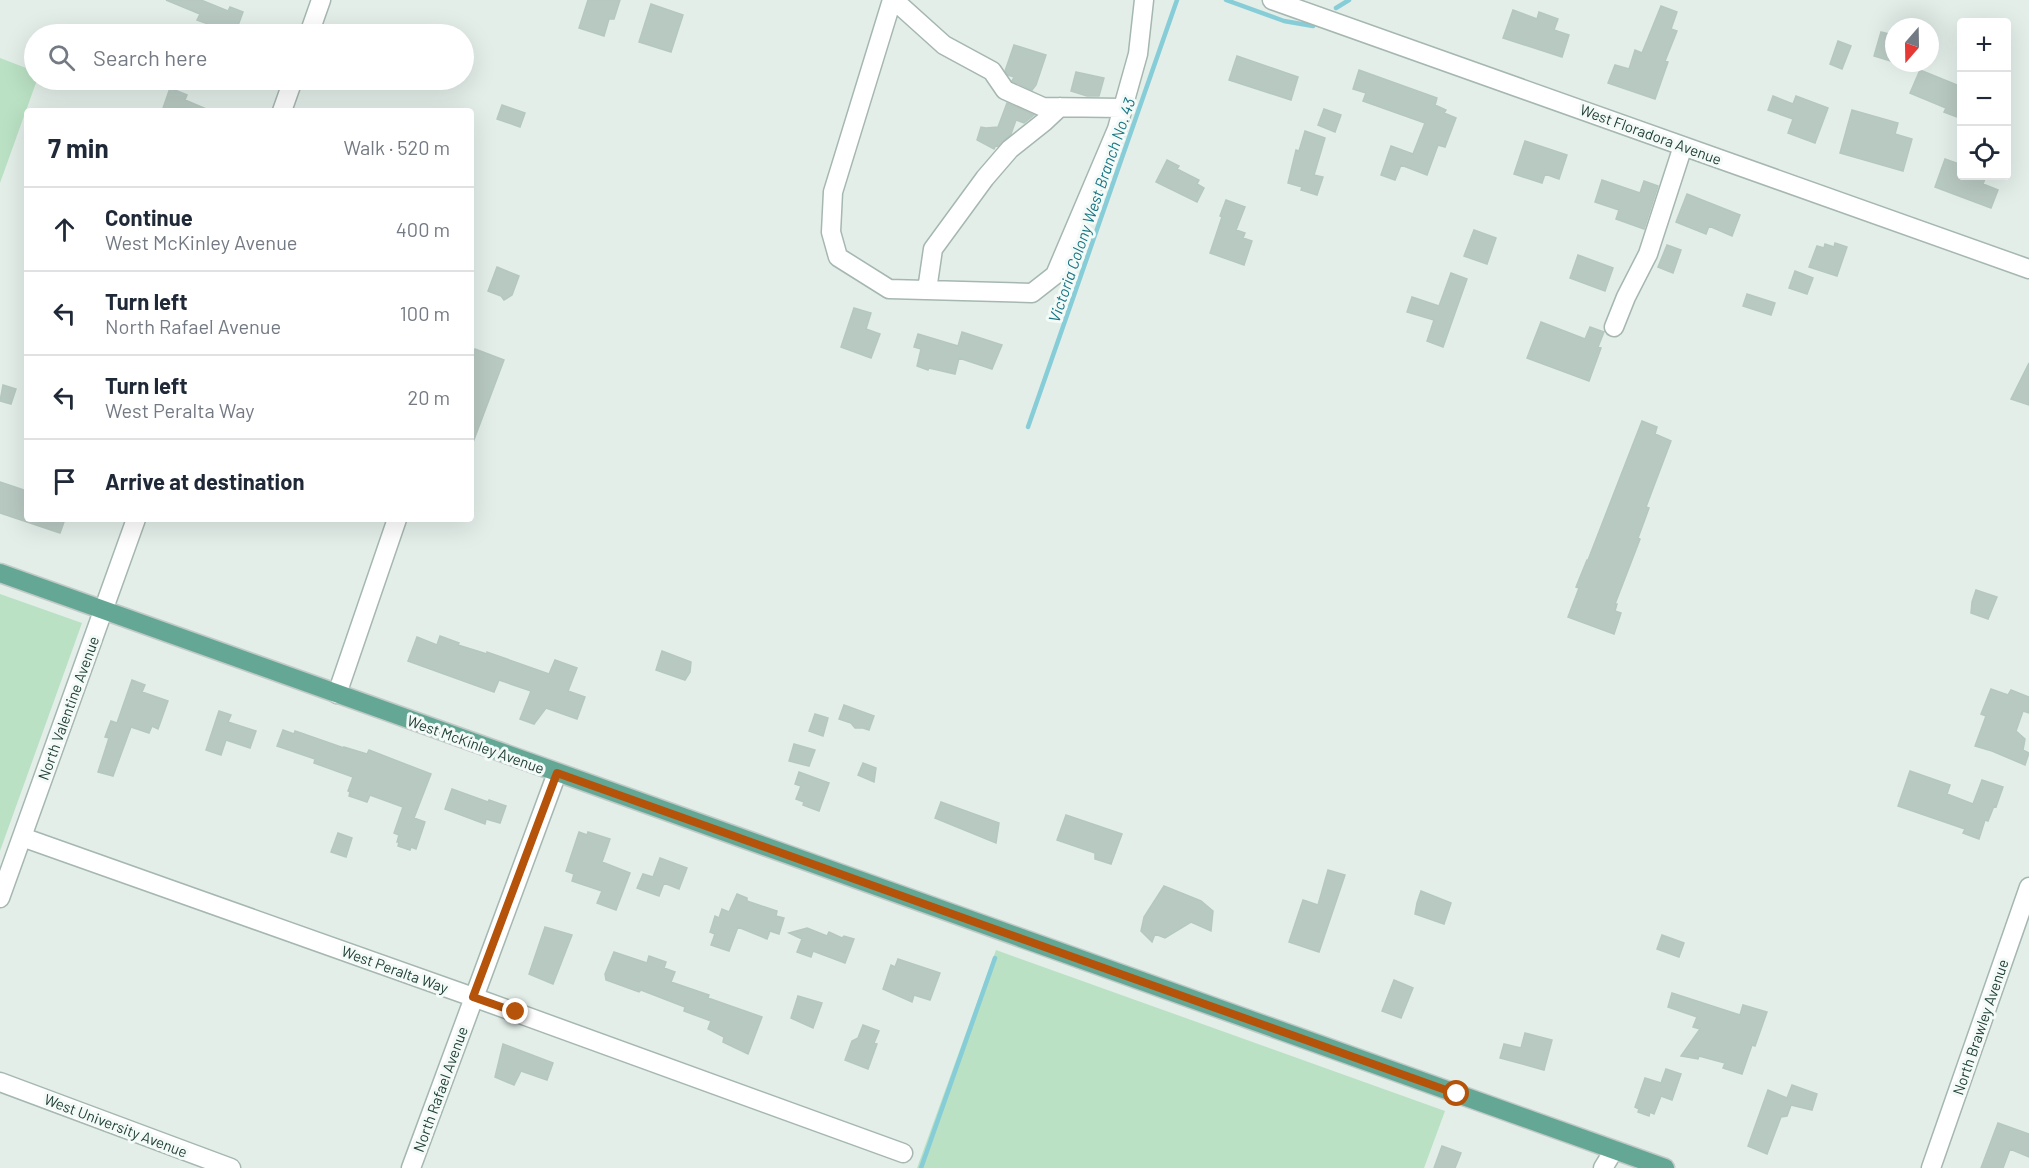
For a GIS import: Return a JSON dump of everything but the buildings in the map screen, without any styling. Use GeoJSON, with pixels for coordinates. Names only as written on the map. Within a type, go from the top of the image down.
{"type":"FeatureCollection","features":[{"type":"Feature","properties":{"kind":"main road","name":"West McKinley Avenue"},"geometry":{"type":"LineString","coordinates":[[0,573],[1665,1168]]}},
{"type":"Feature","properties":{"kind":"street"},"geometry":{"type":"LineString","coordinates":[[313,24],[321,0]]}},
{"type":"Feature","properties":{"kind":"street"},"geometry":{"type":"LineString","coordinates":[[1123,108],[1043,107],[1005,90],[992,71],[944,45],[893,0],[833,192],[831,232],[838,256],[889,289],[1032,293],[1055,275],[1117,129],[1123,108],[1138,54],[1144,0]]}},
{"type":"Feature","properties":{"kind":"street","name":"West Floradora Avenue"},"geometry":{"type":"LineString","coordinates":[[1272,0],[2029,269]]}},
{"type":"Feature","properties":{"kind":"street"},"geometry":{"type":"LineString","coordinates":[[283,108],[289,90]]}},
{"type":"Feature","properties":{"kind":"street"},"geometry":{"type":"LineString","coordinates":[[927,290],[933,249],[1010,149],[1044,123],[1060,107]]}},
{"type":"Feature","properties":{"kind":"street"},"geometry":{"type":"LineString","coordinates":[[1614,327],[1648,254],[1683,146]]}},
{"type":"Feature","properties":{"kind":"street","name":"North Valentine Avenue"},"geometry":{"type":"LineString","coordinates":[[0,898],[135,522]]}},
{"type":"Feature","properties":{"kind":"street"},"geometry":{"type":"LineString","coordinates":[[338,694],[396,522]]}},
{"type":"Feature","properties":{"kind":"street","name":"North Rafael Avenue"},"geometry":{"type":"LineString","coordinates":[[411,1168],[557,773]]}},
{"type":"Feature","properties":{"kind":"street","name":"West Peralta Way"},"geometry":{"type":"LineString","coordinates":[[22,837],[903,1153]]}},
{"type":"Feature","properties":{"kind":"street","name":"North Brawley Avenue"},"geometry":{"type":"LineString","coordinates":[[1931,1168],[2029,886]]}},
{"type":"Feature","properties":{"kind":"street","name":"West University Avenue"},"geometry":{"type":"LineString","coordinates":[[0,1082],[231,1168]]}},
{"type":"Feature","properties":{"kind":"street"},"geometry":{"type":"LineString","coordinates":[[1603,1168],[1614,1150]]}},
{"type":"Feature","properties":{"kind":"green space"},"geometry":{"type":"Polygon","coordinates":[[[0,58],[24,67],[24,90],[33,90],[27,108],[24,108],[24,116],[0,183],[0,58]]]}},
{"type":"Feature","properties":{"kind":"green space"},"geometry":{"type":"Polygon","coordinates":[[[0,594],[82,623],[0,851],[0,594]]]}},
{"type":"Feature","properties":{"kind":"green space"},"geometry":{"type":"Polygon","coordinates":[[[996,950],[1445,1111],[1424,1168],[917,1168],[996,950]]]}},
{"type":"Feature","properties":{"kind":"waterway","name":"Victoria Colony West Branch No. 43"},"geometry":{"type":"LineString","coordinates":[[1028,427],[1177,0]]}},
{"type":"Feature","properties":{"kind":"waterway","name":"Victoria Colony West Branch No. 43"},"geometry":{"type":"LineString","coordinates":[[1226,0],[1284,21],[1313,26]]}},
{"type":"Feature","properties":{"kind":"waterway","name":"Victoria Colony West Branch No. 43"},"geometry":{"type":"LineString","coordinates":[[1336,8],[1349,0]]}},
{"type":"Feature","properties":{"kind":"waterway","name":"Victoria Colony West Branch No. 43"},"geometry":{"type":"LineString","coordinates":[[921,1168],[995,958]]}},
{"type":"Feature","properties":{"kind":"route"},"geometry":{"type":"LineString","coordinates":[[516,1012],[473,997],[557,773],[1457,1094]]}}]}
